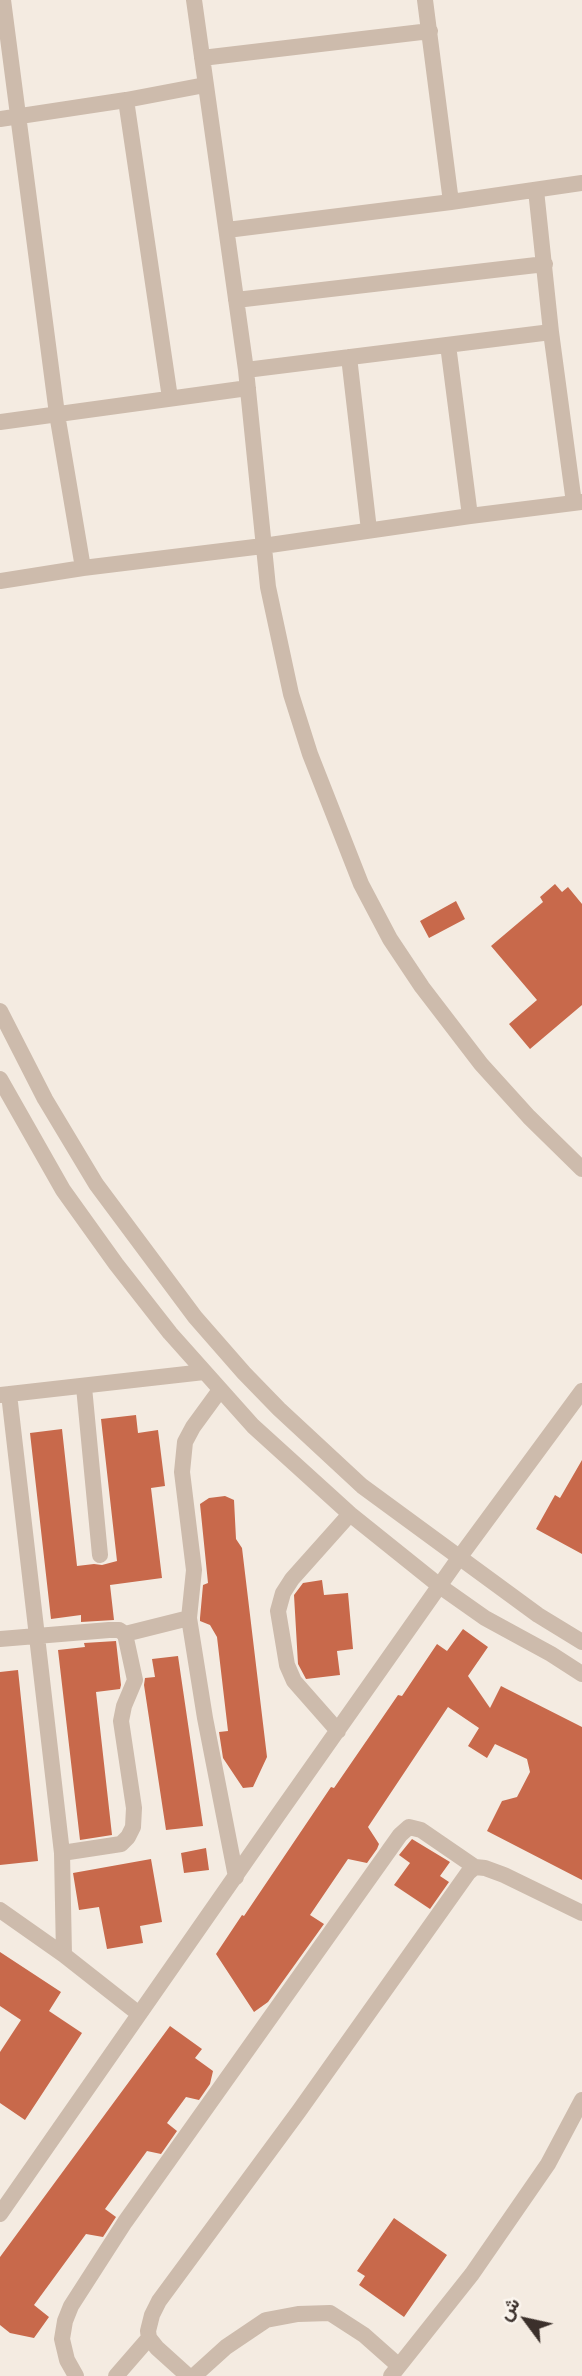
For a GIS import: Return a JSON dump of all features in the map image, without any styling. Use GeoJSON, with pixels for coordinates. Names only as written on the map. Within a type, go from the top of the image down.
{"type":"FeatureCollection","features":[{"type":"Feature","properties":{"kind":"street"},"geometry":{"type":"LineString","coordinates":[[3,0],[57,414],[83,568]]}},
{"type":"Feature","properties":{"kind":"street"},"geometry":{"type":"LineString","coordinates":[[194,0],[246,370],[263,546],[274,620],[291,694],[319,778],[361,884],[390,939],[481,1064],[529,1117],[582,1169]]}},
{"type":"Feature","properties":{"kind":"street"},"geometry":{"type":"LineString","coordinates":[[425,0],[451,202]]}},
{"type":"Feature","properties":{"kind":"street"},"geometry":{"type":"LineString","coordinates":[[202,58],[430,31]]}},
{"type":"Feature","properties":{"kind":"street"},"geometry":{"type":"LineString","coordinates":[[0,119],[205,85]]}},
{"type":"Feature","properties":{"kind":"street"},"geometry":{"type":"LineString","coordinates":[[126,100],[170,398]]}},
{"type":"Feature","properties":{"kind":"street"},"geometry":{"type":"LineString","coordinates":[[227,230],[582,183]]}},
{"type":"Feature","properties":{"kind":"street"},"geometry":{"type":"LineString","coordinates":[[0,581],[578,503],[551,332],[536,190]]}},
{"type":"Feature","properties":{"kind":"street"},"geometry":{"type":"LineString","coordinates":[[236,300],[545,264]]}},
{"type":"Feature","properties":{"kind":"street"},"geometry":{"type":"LineString","coordinates":[[246,370],[551,332]]}},
{"type":"Feature","properties":{"kind":"street"},"geometry":{"type":"LineString","coordinates":[[448,345],[470,516]]}},
{"type":"Feature","properties":{"kind":"street"},"geometry":{"type":"LineString","coordinates":[[349,357],[369,530]]}},
{"type":"Feature","properties":{"kind":"street"},"geometry":{"type":"LineString","coordinates":[[0,422],[247,388]]}},
{"type":"Feature","properties":{"kind":"street"},"geometry":{"type":"LineString","coordinates":[[0,1011],[45,1099],[96,1184],[195,1317],[279,1409],[362,1486],[538,1615],[582,1642]]}},
{"type":"Feature","properties":{"kind":"street"},"geometry":{"type":"LineString","coordinates":[[0,1079],[63,1190],[116,1264],[204,1372],[253,1426],[350,1514],[440,1587],[485,1618],[582,1674]]}},
{"type":"Feature","properties":{"kind":"street"},"geometry":{"type":"LineString","coordinates":[[64,1955],[62,1853],[38,1635],[4,1394],[204,1372]]}},
{"type":"Feature","properties":{"kind":"street"},"geometry":{"type":"LineString","coordinates":[[84,1387],[100,1555]]}},
{"type":"Feature","properties":{"kind":"street"},"geometry":{"type":"LineString","coordinates":[[220,1390],[185,1442],[184,1490],[194,1570],[189,1618],[205,1718],[236,1877]]}},
{"type":"Feature","properties":{"kind":"street"},"geometry":{"type":"LineString","coordinates":[[3,2203],[460,1558],[582,1391]]}},
{"type":"Feature","properties":{"kind":"street"},"geometry":{"type":"LineString","coordinates":[[338,1731],[294,1681],[287,1665],[278,1611],[283,1594],[292,1579],[350,1514]]}},
{"type":"Feature","properties":{"kind":"street"},"geometry":{"type":"LineString","coordinates":[[0,1639],[115,1630],[125,1634],[189,1618]]}},
{"type":"Feature","properties":{"kind":"street"},"geometry":{"type":"LineString","coordinates":[[62,1853],[121,1844],[133,1827],[134,1808],[121,1721],[135,1679],[125,1634]]}},
{"type":"Feature","properties":{"kind":"street"},"geometry":{"type":"LineString","coordinates":[[76,2376],[67,2360],[62,2339],[65,2320],[71,2306],[125,2222],[400,1835],[409,1828],[417,1828],[475,1867],[504,1875],[582,1913]]}},
{"type":"Feature","properties":{"kind":"street"},"geometry":{"type":"LineString","coordinates":[[188,2376],[157,2348],[149,2337],[152,2315],[159,2301],[299,2111],[468,1873],[475,1867]]}},
{"type":"Feature","properties":{"kind":"street"},"geometry":{"type":"LineString","coordinates":[[0,1910],[64,1955],[139,2014]]}},
{"type":"Feature","properties":{"kind":"street"},"geometry":{"type":"LineString","coordinates":[[194,2376],[226,2347],[266,2320],[298,2314],[330,2313],[364,2335],[395,2371],[472,2274],[548,2164],[582,2100]]}},
{"type":"Feature","properties":{"kind":"street"},"geometry":{"type":"LineString","coordinates":[[116,2376],[149,2337]]}},
{"type":"Feature","properties":{"kind":"building"},"geometry":{"type":"Polygon","coordinates":[[[555,884],[562,892],[568,887],[582,904],[582,1005],[530,1049],[509,1024],[537,1000],[491,946],[543,902],[540,897],[555,884]]]}},
{"type":"Feature","properties":{"kind":"building"},"geometry":{"type":"Polygon","coordinates":[[[456,901],[465,919],[429,938],[420,921],[456,901]]]}},
{"type":"Feature","properties":{"kind":"building"},"geometry":{"type":"Polygon","coordinates":[[[136,1415],[138,1433],[158,1430],[165,1486],[151,1488],[162,1578],[110,1585],[114,1620],[81,1622],[81,1615],[51,1619],[30,1433],[62,1429],[77,1566],[102,1565],[117,1561],[101,1419],[136,1415]]]}},
{"type":"Feature","properties":{"kind":"building"},"geometry":{"type":"Polygon","coordinates":[[[582,1460],[582,1554],[536,1529],[555,1495],[560,1498],[582,1460]]]}},
{"type":"Feature","properties":{"kind":"building"},"geometry":{"type":"Polygon","coordinates":[[[225,1496],[234,1500],[236,1539],[242,1548],[267,1757],[253,1787],[243,1788],[223,1758],[219,1732],[228,1731],[217,1637],[210,1625],[200,1621],[203,1585],[208,1583],[200,1504],[209,1498],[225,1496]]]}},
{"type":"Feature","properties":{"kind":"building"},"geometry":{"type":"Polygon","coordinates":[[[322,1580],[324,1595],[348,1593],[353,1649],[337,1651],[340,1675],[306,1679],[298,1664],[294,1595],[303,1583],[322,1580]]]}},
{"type":"Feature","properties":{"kind":"building"},"geometry":{"type":"Polygon","coordinates":[[[463,1629],[488,1647],[468,1676],[490,1708],[501,1686],[582,1727],[582,1880],[487,1831],[502,1801],[517,1797],[530,1772],[527,1759],[495,1744],[487,1758],[468,1746],[479,1728],[448,1707],[368,1827],[379,1844],[377,1849],[367,1863],[348,1859],[310,1915],[324,1924],[268,2002],[254,2012],[216,1954],[398,1695],[402,1696],[437,1644],[447,1651],[463,1629]]]}},
{"type":"Feature","properties":{"kind":"building"},"geometry":{"type":"Polygon","coordinates":[[[116,1641],[120,1689],[96,1692],[112,1835],[80,1840],[58,1650],[85,1647],[84,1643],[116,1641]]]}},
{"type":"Feature","properties":{"kind":"building"},"geometry":{"type":"Polygon","coordinates":[[[178,1656],[203,1826],[166,1830],[144,1685],[145,1678],[155,1677],[152,1659],[178,1656]]]}},
{"type":"Feature","properties":{"kind":"building"},"geometry":{"type":"Polygon","coordinates":[[[18,1670],[38,1861],[0,1865],[0,1672],[18,1670]]]}},
{"type":"Feature","properties":{"kind":"building"},"geometry":{"type":"Polygon","coordinates":[[[412,1839],[450,1862],[440,1876],[449,1882],[430,1909],[394,1885],[410,1863],[399,1855],[412,1839]]]}},
{"type":"Feature","properties":{"kind":"building"},"geometry":{"type":"Polygon","coordinates":[[[206,1848],[209,1870],[184,1873],[181,1853],[206,1848]]]}},
{"type":"Feature","properties":{"kind":"building"},"geometry":{"type":"Polygon","coordinates":[[[151,1859],[162,1922],[140,1926],[143,1943],[107,1949],[99,1907],[79,1910],[73,1873],[151,1859]]]}},
{"type":"Feature","properties":{"kind":"building"},"geometry":{"type":"Polygon","coordinates":[[[0,1952],[61,1992],[49,2011],[82,2033],[25,2120],[0,2103],[0,2052],[21,2020],[0,2006],[0,1952]]]}},
{"type":"Feature","properties":{"kind":"building"},"geometry":{"type":"Polygon","coordinates":[[[170,2026],[202,2049],[195,2058],[213,2071],[210,2084],[199,2100],[186,2097],[167,2123],[177,2131],[161,2154],[147,2151],[105,2209],[116,2217],[103,2237],[86,2234],[34,2305],[49,2317],[34,2338],[10,2333],[0,2325],[0,2257],[170,2026]]]}},
{"type":"Feature","properties":{"kind":"building"},"geometry":{"type":"Polygon","coordinates":[[[394,2218],[447,2255],[404,2317],[359,2285],[365,2276],[357,2271],[394,2218]]]}}]}
